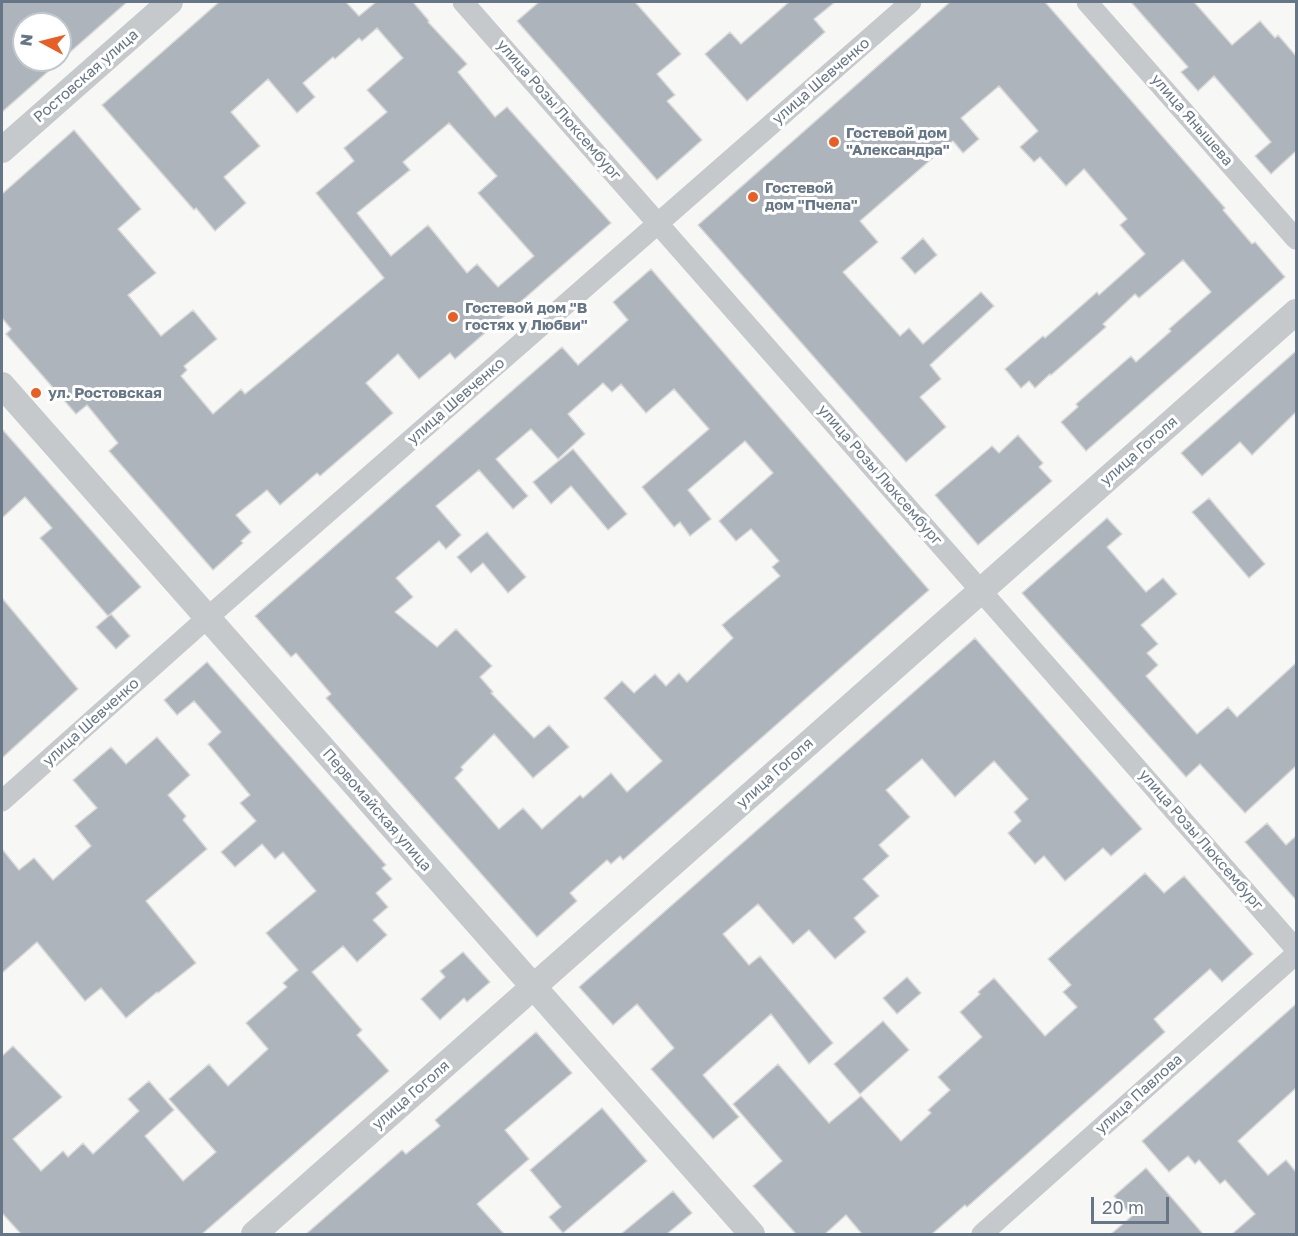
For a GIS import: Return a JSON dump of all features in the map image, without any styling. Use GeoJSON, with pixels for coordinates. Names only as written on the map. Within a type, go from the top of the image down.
{"type":"FeatureCollection","features":[{"type":"Feature","properties":{"kind":"street","name":"Ростовская улица"},"geometry":{"type":"LineString","coordinates":[[2,150],[170,2]]}},
{"type":"Feature","properties":{"kind":"street","name":"улица Розы Люксембург"},"geometry":{"type":"LineString","coordinates":[[463,2],[1296,949]]}},
{"type":"Feature","properties":{"kind":"street","name":"улица Шевченко"},"geometry":{"type":"LineString","coordinates":[[2,801],[207,618],[911,2]]}},
{"type":"Feature","properties":{"kind":"street","name":"улица Янышева"},"geometry":{"type":"LineString","coordinates":[[1087,2],[1296,239]]}},
{"type":"Feature","properties":{"kind":"street","name":"улица Гоголя"},"geometry":{"type":"LineString","coordinates":[[254,1234],[1296,312]]}},
{"type":"Feature","properties":{"kind":"street","name":"Первомайская улица"},"geometry":{"type":"LineString","coordinates":[[2,385],[752,1234]]}},
{"type":"Feature","properties":{"kind":"street","name":"улица Павлова"},"geometry":{"type":"LineString","coordinates":[[982,1234],[1296,954]]}},
{"type":"Feature","properties":{"kind":"building"},"geometry":{"type":"Polygon","coordinates":[[[2,2],[127,2],[72,50],[72,12],[12,12],[12,72],[47,72],[2,112],[2,2]]]}},
{"type":"Feature","properties":{"kind":"building"},"geometry":{"type":"Polygon","coordinates":[[[219,2],[346,2],[359,16],[376,2],[413,2],[428,22],[467,64],[458,72],[495,117],[507,107],[611,223],[455,359],[450,353],[419,379],[398,354],[366,383],[393,413],[320,476],[317,473],[280,505],[267,490],[236,515],[251,532],[241,541],[243,543],[213,570],[109,451],[118,443],[87,405],[76,414],[6,334],[11,329],[2,318],[2,194],[74,130],[141,209],[118,229],[156,273],[128,295],[161,336],[193,310],[217,339],[184,366],[187,370],[181,376],[213,414],[241,389],[245,394],[384,278],[316,193],[354,161],[344,148],[387,112],[367,90],[403,58],[377,28],[362,41],[359,38],[335,59],[333,57],[303,83],[315,97],[297,113],[268,79],[231,112],[260,146],[224,177],[246,203],[215,231],[102,105],[219,2]],[[449,123],[403,162],[410,170],[357,213],[391,256],[428,225],[467,273],[477,264],[498,287],[534,256],[478,193],[497,176],[449,123]]]}},
{"type":"Feature","properties":{"kind":"building"},"geometry":{"type":"Polygon","coordinates":[[[539,2],[635,2],[681,54],[657,74],[675,95],[667,101],[702,140],[657,180],[517,21],[539,2]]]}},
{"type":"Feature","properties":{"kind":"building"},"geometry":{"type":"Polygon","coordinates":[[[789,2],[835,2],[814,19],[825,32],[747,101],[705,54],[730,32],[741,44],[789,2]]]}},
{"type":"Feature","properties":{"kind":"building"},"geometry":{"type":"Polygon","coordinates":[[[950,2],[1045,2],[1225,208],[1223,210],[1252,244],[1255,242],[1285,277],[1086,451],[1061,422],[1078,407],[1076,404],[1131,356],[1136,362],[1211,292],[1183,260],[1139,298],[1135,294],[1103,324],[1106,327],[1035,388],[1029,381],[1021,388],[1005,369],[1043,336],[1045,338],[1097,292],[1099,295],[1145,254],[1120,225],[1127,219],[1084,169],[1066,186],[1040,157],[1034,162],[1020,147],[1038,131],[999,86],[961,118],[979,139],[963,153],[953,141],[950,143],[860,221],[878,242],[843,272],[900,336],[909,328],[923,344],[981,292],[994,306],[930,365],[941,379],[920,397],[946,427],[906,462],[698,225],[950,2]]]}},
{"type":"Feature","properties":{"kind":"building"},"geometry":{"type":"Polygon","coordinates":[[[1131,2],[1194,2],[1232,45],[1260,21],[1275,38],[1278,35],[1296,56],[1296,151],[1271,174],[1255,156],[1271,142],[1214,76],[1198,91],[1181,72],[1188,67],[1131,2]]]}},
{"type":"Feature","properties":{"kind":"building"},"geometry":{"type":"Polygon","coordinates":[[[923,238],[937,255],[915,274],[901,258],[923,238]]]}},
{"type":"Feature","properties":{"kind":"building"},"geometry":{"type":"Polygon","coordinates":[[[651,269],[929,590],[623,860],[620,856],[611,864],[607,860],[570,893],[577,901],[537,937],[326,698],[331,694],[296,653],[291,657],[255,616],[562,347],[578,365],[628,320],[613,302],[651,269]],[[603,383],[568,414],[585,434],[558,459],[531,429],[496,459],[528,496],[513,509],[479,470],[436,506],[461,535],[446,549],[439,541],[396,578],[413,597],[395,612],[437,647],[456,629],[492,666],[480,677],[493,692],[491,693],[534,738],[549,725],[569,747],[533,778],[494,734],[461,767],[463,770],[455,778],[499,829],[523,808],[542,829],[580,795],[583,798],[611,773],[627,792],[662,761],[604,698],[622,681],[634,693],[655,674],[666,686],[679,673],[687,682],[733,638],[722,625],[780,576],[772,567],[779,561],[751,529],[736,541],[719,521],[773,473],[745,441],[688,490],[711,519],[690,536],[680,522],[674,527],[642,487],[709,429],[674,389],[646,413],[621,384],[612,392],[603,383]]]}},
{"type":"Feature","properties":{"kind":"building"},"geometry":{"type":"Polygon","coordinates":[[[1296,351],[1296,412],[1252,455],[1240,442],[1202,476],[1181,453],[1296,351]]]}},
{"type":"Feature","properties":{"kind":"building"},"geometry":{"type":"Polygon","coordinates":[[[2,429],[141,587],[108,616],[40,538],[52,528],[25,497],[2,518],[2,429]]]}},
{"type":"Feature","properties":{"kind":"building"},"geometry":{"type":"Polygon","coordinates":[[[1018,435],[1043,463],[1039,467],[1052,481],[978,545],[935,495],[992,446],[999,453],[1018,435]]]}},
{"type":"Feature","properties":{"kind":"building"},"geometry":{"type":"Polygon","coordinates":[[[573,449],[627,514],[608,530],[571,486],[551,504],[533,482],[573,449]]]}},
{"type":"Feature","properties":{"kind":"building"},"geometry":{"type":"Polygon","coordinates":[[[1209,498],[1265,564],[1249,578],[1192,512],[1209,498]]]}},
{"type":"Feature","properties":{"kind":"building"},"geometry":{"type":"Polygon","coordinates":[[[1107,518],[1122,534],[1107,547],[1146,592],[1163,578],[1177,594],[1141,625],[1158,644],[1147,653],[1158,665],[1146,676],[1197,734],[1228,707],[1237,717],[1296,663],[1296,766],[1245,813],[1200,764],[1186,777],[1022,593],[1107,518]]]}},
{"type":"Feature","properties":{"kind":"building"},"geometry":{"type":"Polygon","coordinates":[[[487,532],[526,577],[508,593],[483,563],[471,573],[457,557],[487,532]]]}},
{"type":"Feature","properties":{"kind":"building"},"geometry":{"type":"Polygon","coordinates":[[[2,598],[78,689],[2,758],[2,598]]]}},
{"type":"Feature","properties":{"kind":"building"},"geometry":{"type":"Polygon","coordinates":[[[111,614],[130,636],[116,649],[96,627],[111,614]]]}},
{"type":"Feature","properties":{"kind":"building"},"geometry":{"type":"Polygon","coordinates":[[[975,638],[1142,829],[1111,856],[1103,848],[1065,881],[1044,856],[1035,864],[1008,833],[1021,821],[1014,812],[1028,799],[994,761],[955,797],[922,759],[886,790],[910,817],[879,845],[889,856],[863,879],[879,896],[854,918],[866,932],[835,959],[809,930],[793,944],[758,904],[723,934],[749,965],[760,956],[833,1043],[809,1064],[771,1014],[703,1075],[739,1117],[713,1139],[651,1069],[674,1048],[637,1004],[613,1025],[579,987],[975,638]]]}},
{"type":"Feature","properties":{"kind":"building"},"geometry":{"type":"Polygon","coordinates":[[[207,662],[386,865],[382,868],[392,879],[376,893],[388,907],[373,920],[387,935],[357,962],[343,946],[312,972],[362,1030],[357,1035],[389,1071],[202,1234],[21,1234],[2,1213],[2,1056],[13,1046],[62,1097],[13,1139],[41,1171],[63,1151],[68,1157],[83,1143],[93,1154],[139,1111],[128,1099],[149,1081],[174,1110],[145,1136],[183,1181],[216,1152],[169,1099],[209,1064],[228,1086],[268,1049],[246,1023],[287,987],[283,983],[298,970],[266,933],[316,891],[283,852],[275,859],[262,844],[235,867],[221,852],[256,821],[240,803],[250,795],[208,744],[221,732],[194,701],[177,715],[164,700],[207,662]]]}},
{"type":"Feature","properties":{"kind":"building"},"geometry":{"type":"Polygon","coordinates":[[[157,737],[190,775],[168,795],[186,816],[183,820],[207,849],[146,901],[196,963],[126,1018],[101,988],[85,1001],[37,942],[2,973],[2,849],[19,870],[34,858],[53,880],[91,846],[75,826],[97,808],[73,780],[111,747],[126,764],[157,737]]]}},
{"type":"Feature","properties":{"kind":"building"},"geometry":{"type":"Polygon","coordinates":[[[1267,823],[1286,845],[1296,836],[1296,900],[1245,842],[1267,823]]]}},
{"type":"Feature","properties":{"kind":"building"},"geometry":{"type":"Polygon","coordinates":[[[1145,873],[1164,893],[1184,876],[1253,954],[1222,982],[1210,969],[1154,1019],[1165,1032],[967,1207],[965,1205],[932,1234],[862,1234],[846,1215],[825,1234],[796,1234],[753,1186],[782,1161],[733,1104],[778,1064],[829,1123],[861,1096],[901,1141],[931,1113],[928,1110],[950,1090],[938,1077],[982,1037],[960,1012],[980,994],[978,992],[994,978],[1045,1036],[1077,1007],[1063,992],[1071,985],[1048,959],[1145,873]]]}},
{"type":"Feature","properties":{"kind":"building"},"geometry":{"type":"Polygon","coordinates":[[[463,952],[490,982],[467,1002],[464,998],[440,1020],[421,999],[445,977],[440,971],[463,952]]]}},
{"type":"Feature","properties":{"kind":"building"},"geometry":{"type":"Polygon","coordinates":[[[907,977],[921,993],[897,1014],[883,998],[907,977]]]}},
{"type":"Feature","properties":{"kind":"building"},"geometry":{"type":"Polygon","coordinates":[[[1296,1004],[1296,1088],[1238,1141],[1268,1175],[1286,1160],[1296,1172],[1296,1234],[1232,1234],[1255,1214],[1225,1180],[1220,1184],[1199,1160],[1195,1164],[1188,1156],[1169,1172],[1142,1141],[1296,1004]]]}},
{"type":"Feature","properties":{"kind":"building"},"geometry":{"type":"Polygon","coordinates":[[[883,1021],[909,1050],[860,1094],[834,1064],[883,1021]]]}},
{"type":"Feature","properties":{"kind":"building"},"geometry":{"type":"Polygon","coordinates":[[[536,1032],[572,1073],[505,1130],[529,1159],[477,1204],[504,1234],[306,1234],[402,1150],[406,1154],[440,1126],[435,1120],[536,1032]]]}},
{"type":"Feature","properties":{"kind":"building"},"geometry":{"type":"Polygon","coordinates":[[[602,1108],[647,1161],[563,1233],[549,1217],[561,1207],[530,1170],[602,1108]]]}},
{"type":"Feature","properties":{"kind":"building"},"geometry":{"type":"Polygon","coordinates":[[[1146,1168],[1203,1234],[1111,1234],[1132,1216],[1114,1196],[1146,1168]]]}},
{"type":"Feature","properties":{"kind":"building"},"geometry":{"type":"Polygon","coordinates":[[[673,1191],[692,1213],[667,1234],[621,1234],[673,1191]]]}},
{"type":"Feature","properties":{"kind":"place","name":"Гостевой дом \"Александра\""},"geometry":{"type":"Point","coordinates":[834,142]}},
{"type":"Feature","properties":{"kind":"place","name":"Гостевой дом \"Пчела\""},"geometry":{"type":"Point","coordinates":[753,197]}},
{"type":"Feature","properties":{"kind":"place","name":"Гостевой дом \"В гостях у Любви\""},"geometry":{"type":"Point","coordinates":[453,317]}},
{"type":"Feature","properties":{"kind":"place","name":"ул. Ростовская"},"geometry":{"type":"Point","coordinates":[36,393]}}]}
